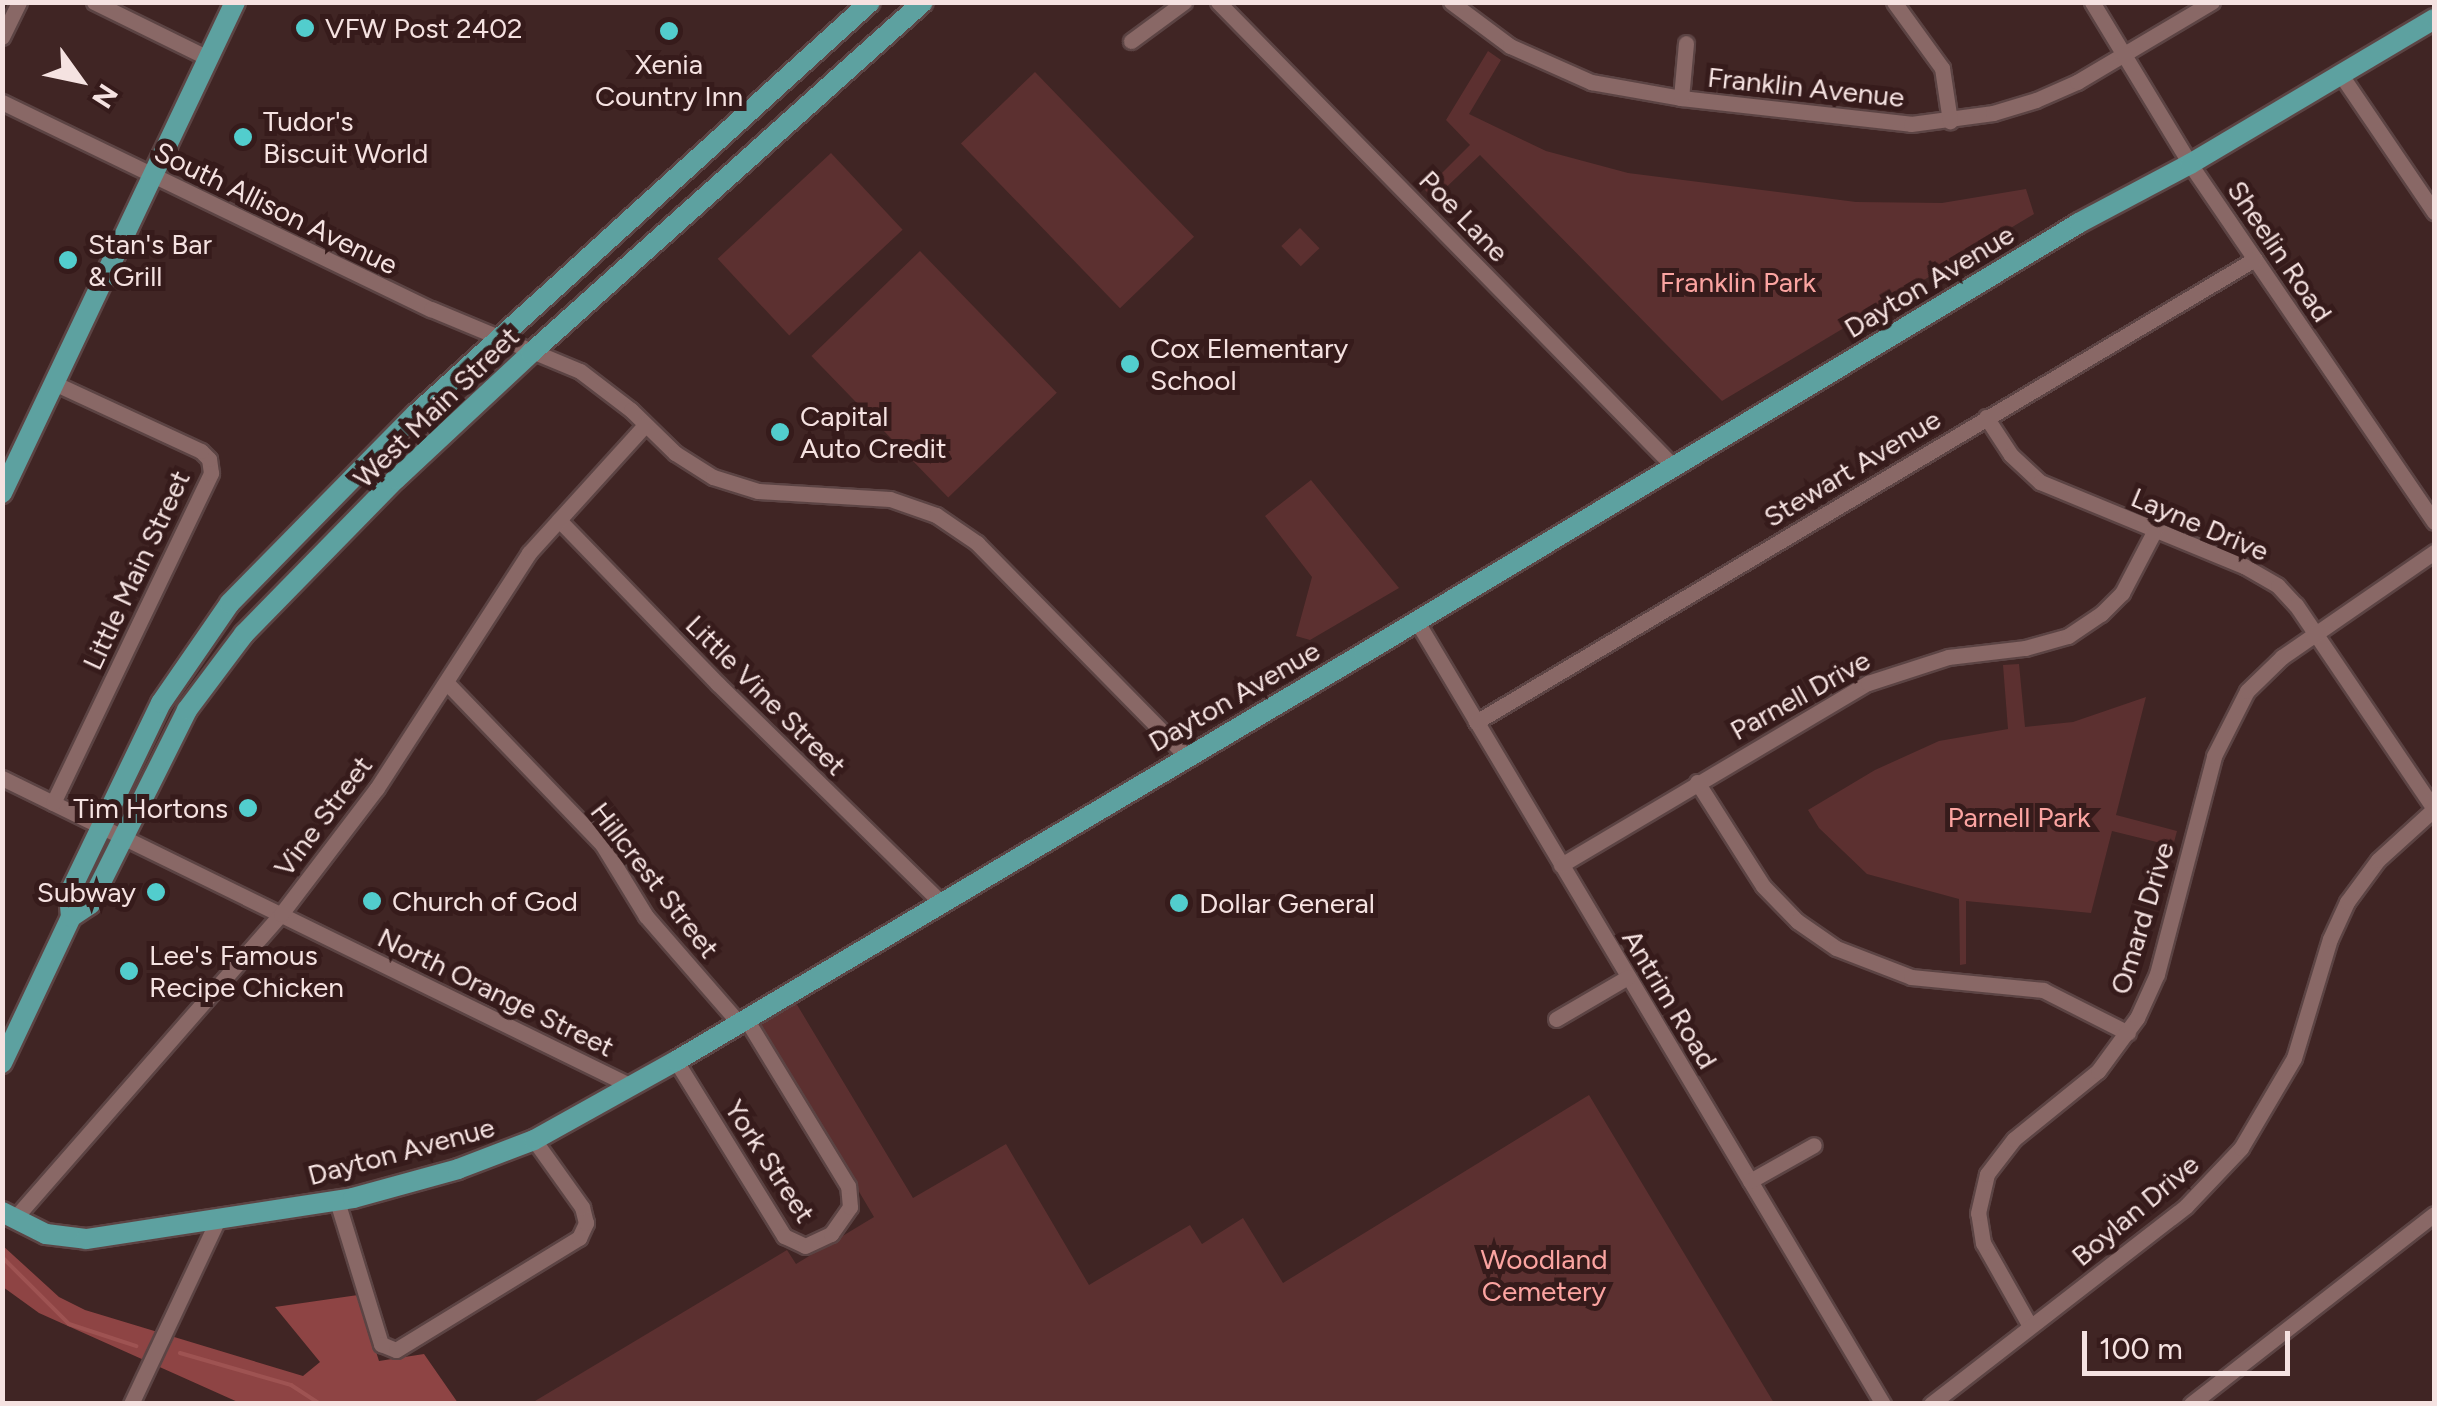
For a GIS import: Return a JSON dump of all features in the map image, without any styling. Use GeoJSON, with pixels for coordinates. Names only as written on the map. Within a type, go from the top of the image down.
{"type":"FeatureCollection","features":[{"type":"Feature","properties":{"kind":"main road"},"geometry":{"type":"LineString","coordinates":[[2,493],[234,2]]}},
{"type":"Feature","properties":{"kind":"main road","name":"West Main Street"},"geometry":{"type":"LineString","coordinates":[[71,917],[69,894],[161,703],[230,603],[327,500],[705,148],[870,2]]}},
{"type":"Feature","properties":{"kind":"main road","name":"West Main Street"},"geometry":{"type":"LineString","coordinates":[[2,1062],[71,917],[90,904],[188,710],[229,651],[396,479],[924,2]]}},
{"type":"Feature","properties":{"kind":"main road","name":"Dayton Avenue"},"geometry":{"type":"LineString","coordinates":[[8,1216],[46,1234],[77,1240],[337,1201],[458,1169],[534,1140],[742,1021],[2079,223],[2190,164],[2434,19]]}},
{"type":"Feature","properties":{"kind":"street"},"geometry":{"type":"LineString","coordinates":[[2,37],[19,2]]}},
{"type":"Feature","properties":{"kind":"street"},"geometry":{"type":"LineString","coordinates":[[94,2],[208,58]]}},
{"type":"Feature","properties":{"kind":"street"},"geometry":{"type":"LineString","coordinates":[[1132,41],[1184,2]]}},
{"type":"Feature","properties":{"kind":"street","name":"Poe Lane"},"geometry":{"type":"LineString","coordinates":[[1218,2],[1673,466]]}},
{"type":"Feature","properties":{"kind":"street"},"geometry":{"type":"LineString","coordinates":[[1894,2],[1942,68],[1950,121]]}},
{"type":"Feature","properties":{"kind":"street","name":"Sheelin Road"},"geometry":{"type":"LineString","coordinates":[[2092,2],[2190,164],[2434,522]]}},
{"type":"Feature","properties":{"kind":"street","name":"Franklin Avenue"},"geometry":{"type":"LineString","coordinates":[[1460,5],[1510,46],[1568,74],[1610,87],[1872,122],[1950,121],[2036,100],[2123,55],[2212,2]]}},
{"type":"Feature","properties":{"kind":"street"},"geometry":{"type":"LineString","coordinates":[[1682,98],[1686,43]]}},
{"type":"Feature","properties":{"kind":"street"},"geometry":{"type":"LineString","coordinates":[[2341,75],[2434,212]]}},
{"type":"Feature","properties":{"kind":"street","name":"South Allison Avenue"},"geometry":{"type":"LineString","coordinates":[[2,102],[153,177],[531,353],[580,371],[686,462],[733,485],[784,494],[890,499],[950,522],[1029,594],[1186,756]]}},
{"type":"Feature","properties":{"kind":"street","name":"Stewart Avenue"},"geometry":{"type":"LineString","coordinates":[[1476,722],[2255,259]]}},
{"type":"Feature","properties":{"kind":"street","name":"Little Main Street"},"geometry":{"type":"LineString","coordinates":[[53,803],[210,473],[208,458],[201,451],[54,383]]}},
{"type":"Feature","properties":{"kind":"street","name":"Layne Drive"},"geometry":{"type":"LineString","coordinates":[[1986,417],[2010,455],[2040,482],[2264,576],[2290,598],[2434,809]]}},
{"type":"Feature","properties":{"kind":"street","name":"Vine Street"},"geometry":{"type":"LineString","coordinates":[[8,1216],[280,914],[377,788],[530,553],[645,424]]}},
{"type":"Feature","properties":{"kind":"street","name":"Little Vine Street"},"geometry":{"type":"LineString","coordinates":[[558,520],[718,684],[942,902]]}},
{"type":"Feature","properties":{"kind":"street","name":"Parnell Drive"},"geometry":{"type":"LineString","coordinates":[[1561,865],[1888,674],[1948,657],[2025,648],[2068,636],[2101,614],[2122,593],[2155,530]]}},
{"type":"Feature","properties":{"kind":"street","name":"Omard Drive"},"geometry":{"type":"LineString","coordinates":[[2030,1326],[1983,1243],[1978,1213],[1983,1184],[2005,1148],[2098,1071],[2128,1033],[2156,974],[2224,729],[2258,679],[2315,634],[2434,552]]}},
{"type":"Feature","properties":{"kind":"street","name":"Antrim Road"},"geometry":{"type":"LineString","coordinates":[[1416,620],[1883,1404]]}},
{"type":"Feature","properties":{"kind":"street","name":"Hillcrest Street"},"geometry":{"type":"LineString","coordinates":[[446,683],[602,844],[646,916],[742,1021]]}},
{"type":"Feature","properties":{"kind":"street","name":"North Orange Street"},"geometry":{"type":"LineString","coordinates":[[2,778],[631,1086]]}},
{"type":"Feature","properties":{"kind":"street"},"geometry":{"type":"LineString","coordinates":[[1698,782],[1763,886],[1797,921],[1836,948],[1911,977],[2043,990],[2128,1033]]}},
{"type":"Feature","properties":{"kind":"street","name":"Boylan Drive"},"geometry":{"type":"LineString","coordinates":[[1931,1404],[2186,1206],[2242,1148],[2294,1058],[2330,939],[2347,902],[2378,860],[2434,809]]}},
{"type":"Feature","properties":{"kind":"street"},"geometry":{"type":"LineString","coordinates":[[1556,1019],[1628,977]]}},
{"type":"Feature","properties":{"kind":"street","name":"York Street"},"geometry":{"type":"LineString","coordinates":[[676,1060],[784,1236],[797,1246],[816,1244],[846,1218],[850,1207],[848,1186],[742,1021]]}},
{"type":"Feature","properties":{"kind":"street"},"geometry":{"type":"LineString","coordinates":[[337,1201],[380,1344],[390,1351],[462,1313],[570,1246],[584,1232],[585,1214],[534,1140]]}},
{"type":"Feature","properties":{"kind":"street"},"geometry":{"type":"LineString","coordinates":[[1750,1181],[1814,1145]]}},
{"type":"Feature","properties":{"kind":"street"},"geometry":{"type":"LineString","coordinates":[[2190,1404],[2434,1214]]}},
{"type":"Feature","properties":{"kind":"street"},"geometry":{"type":"LineString","coordinates":[[131,1404],[218,1219]]}},
{"type":"Feature","properties":{"kind":"green space","name":"Franklin Park"},"geometry":{"type":"Polygon","coordinates":[[[1488,51],[1501,60],[1469,114],[1546,151],[1628,173],[1856,202],[1942,203],[2026,189],[2034,214],[1722,401],[1480,155],[1434,199],[1425,190],[1470,145],[1446,120],[1488,51]]]}},
{"type":"Feature","properties":{"kind":"green space"},"geometry":{"type":"Polygon","coordinates":[[[1035,72],[1194,237],[1120,308],[961,144],[1035,72]]]}},
{"type":"Feature","properties":{"kind":"green space"},"geometry":{"type":"Polygon","coordinates":[[[831,153],[903,230],[789,336],[718,259],[831,153]]]}},
{"type":"Feature","properties":{"kind":"green space"},"geometry":{"type":"Polygon","coordinates":[[[1300,228],[1319,248],[1301,266],[1281,246],[1300,228]]]}},
{"type":"Feature","properties":{"kind":"green space"},"geometry":{"type":"Polygon","coordinates":[[[920,251],[1057,393],[948,498],[811,356],[920,251]]]}},
{"type":"Feature","properties":{"kind":"green space"},"geometry":{"type":"Polygon","coordinates":[[[1311,480],[1399,588],[1310,640],[1296,636],[1312,577],[1265,516],[1311,480]]]}},
{"type":"Feature","properties":{"kind":"green space","name":"Parnell Park"},"geometry":{"type":"Polygon","coordinates":[[[2019,664],[2025,727],[2073,722],[2146,697],[2116,815],[2177,831],[2173,846],[2112,831],[2091,913],[1966,901],[1966,964],[1960,965],[1959,899],[1867,874],[1819,828],[1808,810],[1875,770],[1939,741],[2008,729],[2003,665],[2019,664]]]}},
{"type":"Feature","properties":{"kind":"green space","name":"Woodland Cemetery"},"geometry":{"type":"Polygon","coordinates":[[[790,993],[913,1198],[1006,1144],[1089,1285],[1190,1225],[1202,1244],[1243,1218],[1283,1283],[1589,1095],[1774,1403],[530,1404],[787,1250],[796,1264],[874,1217],[754,1014],[790,993]]]}},
{"type":"Feature","properties":{"kind":"shaded area"},"geometry":{"type":"Polygon","coordinates":[[[2,1245],[59,1297],[85,1310],[303,1376],[320,1362],[275,1307],[358,1295],[379,1361],[424,1354],[458,1403],[240,1403],[39,1313],[3,1287],[2,1245]]]}},
{"type":"Feature","properties":{"kind":"waterway"},"geometry":{"type":"LineString","coordinates":[[2,1257],[69,1324],[136,1346]]}},
{"type":"Feature","properties":{"kind":"waterway"},"geometry":{"type":"LineString","coordinates":[[180,1353],[291,1385],[320,1404]]}},
{"type":"Feature","properties":{"kind":"place","name":"VFW Post 2402"},"geometry":{"type":"Point","coordinates":[305,28]}},
{"type":"Feature","properties":{"kind":"place","name":"Xenia Country Inn"},"geometry":{"type":"Point","coordinates":[669,31]}},
{"type":"Feature","properties":{"kind":"place","name":"Tudor's Biscuit World"},"geometry":{"type":"Point","coordinates":[243,137]}},
{"type":"Feature","properties":{"kind":"place","name":"Stan's Bar & Grill"},"geometry":{"type":"Point","coordinates":[68,260]}},
{"type":"Feature","properties":{"kind":"place","name":"Cox Elementary School"},"geometry":{"type":"Point","coordinates":[1130,364]}},
{"type":"Feature","properties":{"kind":"place","name":"Capital Auto Credit"},"geometry":{"type":"Point","coordinates":[780,432]}},
{"type":"Feature","properties":{"kind":"place","name":"Tim Hortons"},"geometry":{"type":"Point","coordinates":[248,808]}},
{"type":"Feature","properties":{"kind":"place","name":"Subway"},"geometry":{"type":"Point","coordinates":[156,892]}},
{"type":"Feature","properties":{"kind":"place","name":"Church of God"},"geometry":{"type":"Point","coordinates":[372,901]}},
{"type":"Feature","properties":{"kind":"place","name":"Dollar General"},"geometry":{"type":"Point","coordinates":[1179,903]}},
{"type":"Feature","properties":{"kind":"place","name":"Lee's Famous Recipe Chicken"},"geometry":{"type":"Point","coordinates":[129,971]}}]}
